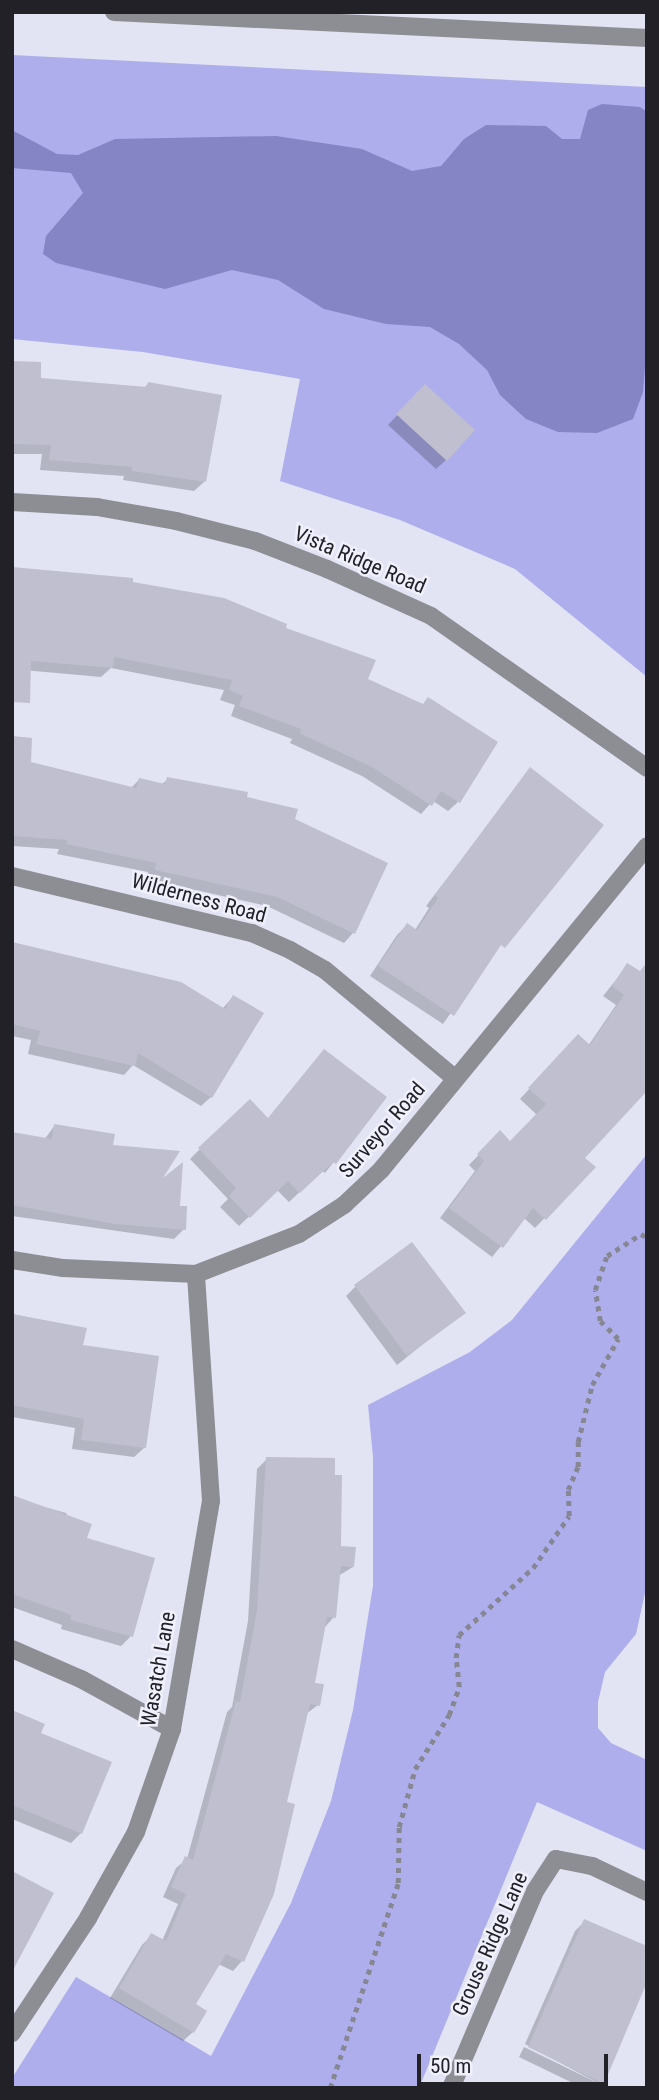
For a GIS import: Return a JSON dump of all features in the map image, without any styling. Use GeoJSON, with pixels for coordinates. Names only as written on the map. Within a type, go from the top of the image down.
{"type":"FeatureCollection","features":[{"type":"Feature","properties":{"kind":"street"},"geometry":{"type":"LineString","coordinates":[[114,12],[468,21],[647,38]]}},
{"type":"Feature","properties":{"kind":"street","name":"Vista Ridge Road"},"geometry":{"type":"LineString","coordinates":[[12,502],[97,507],[176,521],[255,541],[327,569],[431,616],[647,768]]}},
{"type":"Feature","properties":{"kind":"street","name":"Surveyor Road"},"geometry":{"type":"LineString","coordinates":[[12,1260],[62,1268],[196,1274],[299,1234],[344,1205],[381,1170],[647,846]]}},
{"type":"Feature","properties":{"kind":"street","name":"Wilderness Road"},"geometry":{"type":"LineString","coordinates":[[12,876],[252,933],[290,950],[325,970],[456,1079]]}},
{"type":"Feature","properties":{"kind":"street","name":"Wasatch Lane"},"geometry":{"type":"LineString","coordinates":[[12,2033],[88,1918],[136,1832],[173,1729],[211,1501],[196,1274]]}},
{"type":"Feature","properties":{"kind":"street"},"geometry":{"type":"LineString","coordinates":[[12,1648],[82,1679],[173,1729]]}},
{"type":"Feature","properties":{"kind":"street","name":"Grouse Ridge Lane"},"geometry":{"type":"LineString","coordinates":[[451,2088],[535,1891],[556,1859],[592,1866],[647,1892]]}},
{"type":"Feature","properties":{"kind":"path"},"geometry":{"type":"LineString","coordinates":[[330,2088],[398,1883],[399,1827],[415,1769],[449,1715],[459,1687],[456,1658],[459,1635],[533,1568],[569,1516],[568,1490],[578,1467],[578,1443],[592,1385],[618,1339],[600,1321],[595,1290],[607,1256],[641,1234],[647,1237]]}},
{"type":"Feature","properties":{"kind":"shaded area"},"geometry":{"type":"Polygon","coordinates":[[[12,55],[647,87],[647,677],[515,569],[400,520],[280,481],[300,379],[143,352],[12,339],[12,55]]]}},
{"type":"Feature","properties":{"kind":"shaded area"},"geometry":{"type":"Polygon","coordinates":[[[602,104],[640,107],[647,112],[647,342],[643,392],[633,419],[597,433],[558,432],[526,419],[500,395],[487,370],[459,344],[430,327],[386,324],[324,309],[278,280],[232,270],[165,289],[56,263],[43,254],[46,236],[83,193],[71,173],[12,168],[12,130],[57,154],[78,155],[115,139],[276,136],[362,149],[412,171],[441,166],[464,139],[486,125],[546,126],[562,139],[580,139],[588,110],[602,104]]]}},
{"type":"Feature","properties":{"kind":"shaded area"},"geometry":{"type":"Polygon","coordinates":[[[647,1154],[647,1584],[636,1634],[605,1672],[598,1702],[598,1728],[611,1743],[647,1760],[647,1851],[537,1802],[419,2088],[12,2088],[12,2078],[76,1977],[211,2056],[291,1903],[331,1801],[353,1710],[373,1586],[373,1457],[368,1405],[470,1352],[512,1320],[647,1154]]]}},
{"type":"Feature","properties":{"kind":"building"},"geometry":{"type":"Polygon","coordinates":[[[12,361],[41,362],[41,378],[147,387],[148,382],[222,395],[206,482],[132,471],[132,467],[49,460],[51,445],[12,444],[12,361]]]}},
{"type":"Feature","properties":{"kind":"building"},"geometry":{"type":"Polygon","coordinates":[[[425,384],[475,430],[447,461],[396,414],[425,384]]]}},
{"type":"Feature","properties":{"kind":"building"},"geometry":{"type":"Polygon","coordinates":[[[12,567],[133,578],[133,582],[224,598],[287,624],[286,628],[376,660],[368,679],[423,704],[428,697],[498,742],[460,803],[441,791],[432,806],[372,767],[299,733],[301,729],[239,706],[243,696],[229,690],[232,680],[114,657],[113,668],[31,661],[30,703],[12,702],[12,567]]]}},
{"type":"Feature","properties":{"kind":"building"},"geometry":{"type":"Polygon","coordinates":[[[12,736],[32,738],[31,762],[136,788],[139,778],[165,784],[167,777],[248,792],[247,797],[298,809],[295,819],[388,863],[355,934],[277,897],[155,870],[156,863],[66,844],[68,840],[12,836],[12,736]]]}},
{"type":"Feature","properties":{"kind":"building"},"geometry":{"type":"Polygon","coordinates":[[[530,767],[604,825],[505,948],[501,945],[454,1016],[378,966],[407,923],[417,930],[438,898],[435,895],[530,767]]]}},
{"type":"Feature","properties":{"kind":"building"},"geometry":{"type":"Polygon","coordinates":[[[12,942],[181,982],[225,1009],[233,995],[264,1013],[212,1098],[138,1053],[135,1066],[36,1044],[40,1031],[12,1024],[12,942]]]}},
{"type":"Feature","properties":{"kind":"building"},"geometry":{"type":"Polygon","coordinates":[[[647,962],[647,1091],[585,1158],[596,1167],[546,1220],[533,1208],[503,1248],[449,1208],[484,1161],[477,1154],[500,1130],[510,1141],[546,1104],[528,1088],[578,1034],[590,1045],[624,995],[612,986],[627,963],[640,971],[647,962]]]}},
{"type":"Feature","properties":{"kind":"building"},"geometry":{"type":"Polygon","coordinates":[[[324,1049],[387,1097],[336,1164],[333,1162],[300,1193],[288,1181],[250,1218],[229,1196],[236,1188],[198,1148],[250,1099],[268,1118],[324,1049]]]}},
{"type":"Feature","properties":{"kind":"building"},"geometry":{"type":"Polygon","coordinates":[[[54,1124],[115,1134],[113,1145],[180,1151],[163,1178],[183,1162],[180,1206],[187,1206],[186,1230],[115,1224],[12,1205],[12,1132],[52,1139],[54,1124]]]}},
{"type":"Feature","properties":{"kind":"building"},"geometry":{"type":"Polygon","coordinates":[[[412,1242],[466,1313],[407,1356],[354,1285],[412,1242]]]}},
{"type":"Feature","properties":{"kind":"building"},"geometry":{"type":"Polygon","coordinates":[[[12,1314],[87,1328],[83,1345],[159,1356],[146,1448],[81,1440],[84,1419],[12,1405],[12,1314]]]}},
{"type":"Feature","properties":{"kind":"building"},"geometry":{"type":"Polygon","coordinates":[[[266,1457],[335,1458],[335,1475],[342,1475],[341,1546],[356,1547],[354,1567],[341,1566],[336,1618],[327,1617],[315,1683],[324,1684],[320,1706],[310,1704],[287,1802],[295,1804],[274,1894],[244,1962],[226,1954],[196,2004],[207,2011],[194,2033],[119,1988],[151,1933],[166,1941],[186,1894],[171,1887],[185,1856],[193,1860],[236,1701],[240,1702],[257,1610],[266,1457]]]}},
{"type":"Feature","properties":{"kind":"building"},"geometry":{"type":"Polygon","coordinates":[[[12,1495],[92,1524],[87,1538],[155,1558],[133,1637],[70,1620],[71,1615],[12,1594],[12,1495]]]}},
{"type":"Feature","properties":{"kind":"building"},"geometry":{"type":"Polygon","coordinates":[[[12,1710],[45,1724],[41,1733],[112,1762],[82,1834],[12,1805],[12,1710]]]}},
{"type":"Feature","properties":{"kind":"building"},"geometry":{"type":"Polygon","coordinates":[[[12,1871],[54,1893],[12,1972],[12,1871]]]}},
{"type":"Feature","properties":{"kind":"building"},"geometry":{"type":"Polygon","coordinates":[[[584,1919],[647,1946],[647,1982],[604,2084],[528,2047],[584,1919]]]}}]}
